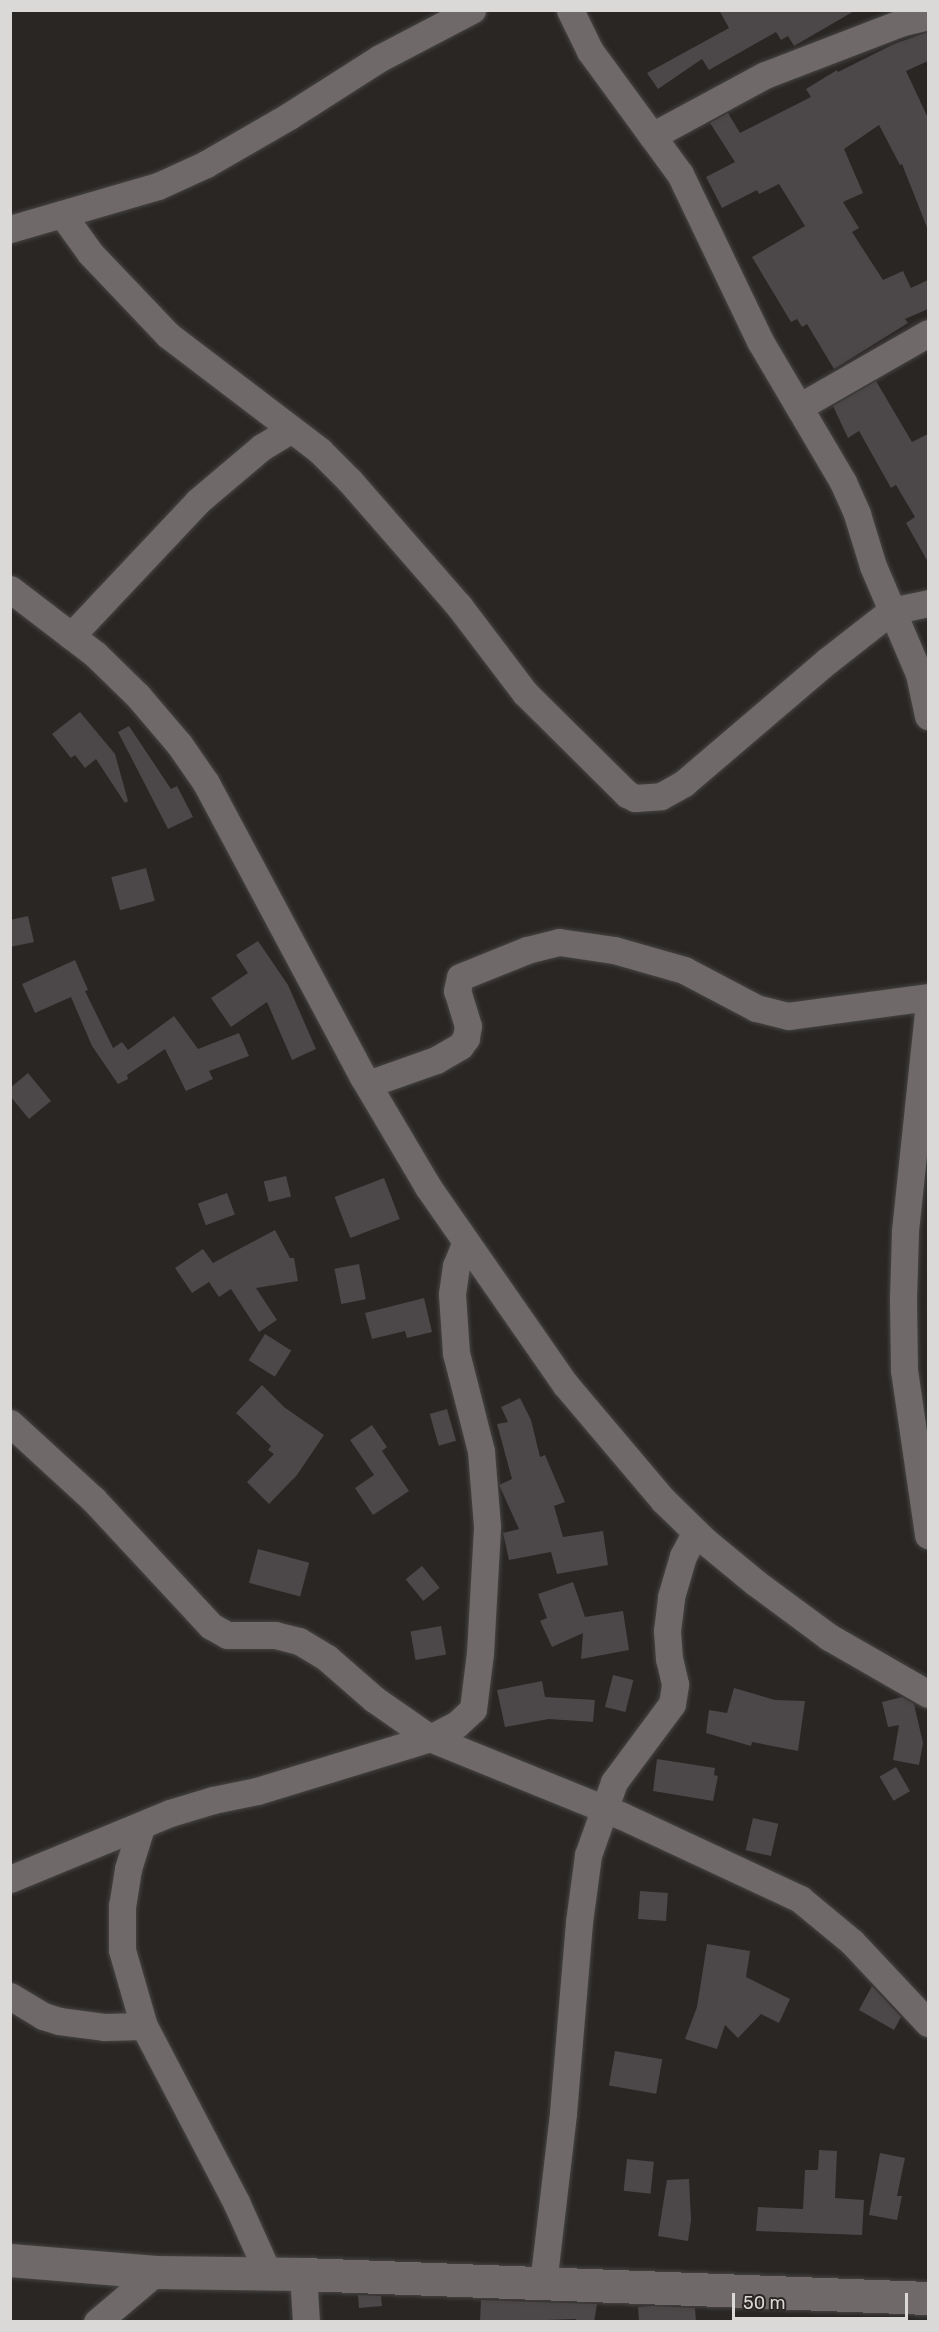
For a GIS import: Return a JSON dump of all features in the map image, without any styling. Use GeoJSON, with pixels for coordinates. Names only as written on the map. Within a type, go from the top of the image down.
{"type":"FeatureCollection","features":[{"type":"Feature","properties":{"kind":"street"},"geometry":{"type":"LineString","coordinates":[[10,229],[158,186],[206,164],[289,116],[380,58],[472,10]]}},
{"type":"Feature","properties":{"kind":"street"},"geometry":{"type":"LineString","coordinates":[[570,10],[591,51],[680,174],[759,340],[843,482],[891,611],[919,674],[927,705]]}},
{"type":"Feature","properties":{"kind":"street"},"geometry":{"type":"LineString","coordinates":[[652,136],[765,75],[903,22],[928,16]]}},
{"type":"Feature","properties":{"kind":"street"},"geometry":{"type":"LineString","coordinates":[[62,214],[90,253],[168,334],[246,392],[290,430],[320,452],[386,521],[459,606],[525,693],[627,794],[635,798],[661,796],[684,783],[801,682],[891,611],[928,603]]}},
{"type":"Feature","properties":{"kind":"street"},"geometry":{"type":"LineString","coordinates":[[800,407],[928,333]]}},
{"type":"Feature","properties":{"kind":"street"},"geometry":{"type":"LineString","coordinates":[[71,636],[198,501],[261,447],[290,430]]}},
{"type":"Feature","properties":{"kind":"street"},"geometry":{"type":"LineString","coordinates":[[10,589],[116,674],[153,713],[206,783],[368,1084],[428,1187],[465,1244],[565,1384],[663,1500],[696,1532],[756,1583],[829,1637],[928,1694]]}},
{"type":"Feature","properties":{"kind":"street"},"geometry":{"type":"LineString","coordinates":[[368,1084],[436,1060],[460,1046],[466,1038],[468,1026],[458,990],[460,977],[518,953],[559,942],[614,950],[684,970],[756,1008],[781,1015],[802,1016],[861,1005],[928,997]]}},
{"type":"Feature","properties":{"kind":"street"},"geometry":{"type":"LineString","coordinates":[[928,1012],[905,1232],[903,1299],[904,1370],[928,1535]]}},
{"type":"Feature","properties":{"kind":"street"},"geometry":{"type":"LineString","coordinates":[[10,1879],[56,1858],[141,1827],[170,1813],[202,1803],[257,1791],[430,1738],[456,1725],[473,1708],[480,1653],[487,1526],[481,1451],[456,1353],[452,1294],[456,1266],[465,1244]]}},
{"type":"Feature","properties":{"kind":"street"},"geometry":{"type":"LineString","coordinates":[[10,1423],[93,1499],[211,1626],[227,1635],[275,1635],[299,1641],[327,1658],[374,1699],[430,1738],[713,1857],[800,1899],[852,1942],[928,2023]]}},
{"type":"Feature","properties":{"kind":"street"},"geometry":{"type":"LineString","coordinates":[[543,2284],[563,2113],[579,1922],[588,1855],[614,1782],[672,1704],[675,1684],[669,1659],[667,1631],[671,1597],[683,1556],[696,1532]]}},
{"type":"Feature","properties":{"kind":"street"},"geometry":{"type":"LineString","coordinates":[[141,1827],[128,1869],[122,1905],[122,1950],[144,2026],[236,2202],[268,2273]]}},
{"type":"Feature","properties":{"kind":"street"},"geometry":{"type":"LineString","coordinates":[[10,1996],[43,2016],[59,2021],[104,2027],[144,2026]]}},
{"type":"Feature","properties":{"kind":"street"},"geometry":{"type":"LineString","coordinates":[[10,2260],[156,2272],[303,2274],[928,2298]]}},
{"type":"Feature","properties":{"kind":"street"},"geometry":{"type":"LineString","coordinates":[[96,2322],[156,2272]]}},
{"type":"Feature","properties":{"kind":"street"},"geometry":{"type":"LineString","coordinates":[[303,2274],[306,2322]]}},
{"type":"Feature","properties":{"kind":"building"},"geometry":{"type":"Polygon","coordinates":[[[719,10],[856,10],[794,46],[788,36],[781,40],[776,32],[709,70],[702,59],[658,89],[647,73],[729,28],[719,10]]]}},
{"type":"Feature","properties":{"kind":"building"},"geometry":{"type":"Polygon","coordinates":[[[928,32],[928,61],[906,71],[928,118],[928,230],[902,164],[900,165],[879,125],[844,149],[863,193],[843,202],[859,228],[852,232],[883,280],[903,271],[911,288],[928,280],[928,309],[905,319],[908,323],[834,369],[807,324],[802,327],[797,319],[791,322],[752,257],[805,226],[779,184],[759,194],[757,190],[722,208],[706,177],[735,162],[710,123],[728,113],[740,133],[811,97],[806,89],[837,70],[838,72],[894,44],[928,32]]]}},
{"type":"Feature","properties":{"kind":"building"},"geometry":{"type":"Polygon","coordinates":[[[876,381],[912,442],[928,434],[928,562],[906,523],[915,517],[896,485],[891,488],[859,431],[848,438],[833,406],[876,381]]]}},
{"type":"Feature","properties":{"kind":"building"},"geometry":{"type":"Polygon","coordinates":[[[80,712],[115,754],[128,801],[125,803],[96,759],[85,768],[75,755],[71,758],[52,734],[80,712]]]}},
{"type":"Feature","properties":{"kind":"building"},"geometry":{"type":"Polygon","coordinates":[[[129,726],[171,789],[177,786],[193,817],[168,829],[118,732],[129,726]]]}},
{"type":"Feature","properties":{"kind":"building"},"geometry":{"type":"Polygon","coordinates":[[[146,868],[155,901],[120,910],[111,877],[146,868]]]}},
{"type":"Feature","properties":{"kind":"building"},"geometry":{"type":"Polygon","coordinates":[[[28,916],[34,942],[10,947],[10,920],[28,916]]]}},
{"type":"Feature","properties":{"kind":"building"},"geometry":{"type":"Polygon","coordinates":[[[258,941],[288,985],[316,1049],[292,1060],[267,1002],[231,1027],[211,998],[248,973],[236,955],[258,941]]]}},
{"type":"Feature","properties":{"kind":"building"},"geometry":{"type":"Polygon","coordinates":[[[75,960],[88,990],[85,991],[113,1048],[122,1042],[128,1050],[174,1016],[198,1049],[239,1033],[249,1056],[209,1071],[213,1079],[186,1091],[165,1049],[127,1075],[128,1079],[118,1084],[92,1046],[71,997],[35,1013],[22,984],[75,960]]]}},
{"type":"Feature","properties":{"kind":"building"},"geometry":{"type":"Polygon","coordinates":[[[28,1073],[51,1101],[29,1119],[10,1096],[10,1088],[28,1073]]]}},
{"type":"Feature","properties":{"kind":"building"},"geometry":{"type":"Polygon","coordinates":[[[286,1176],[291,1196],[269,1202],[264,1182],[286,1176]]]}},
{"type":"Feature","properties":{"kind":"building"},"geometry":{"type":"Polygon","coordinates":[[[384,1178],[400,1219],[350,1238],[335,1197],[384,1178]]]}},
{"type":"Feature","properties":{"kind":"building"},"geometry":{"type":"Polygon","coordinates":[[[227,1193],[235,1215],[206,1225],[198,1204],[227,1193]]]}},
{"type":"Feature","properties":{"kind":"building"},"geometry":{"type":"Polygon","coordinates":[[[275,1230],[290,1258],[294,1258],[298,1281],[256,1288],[277,1320],[259,1332],[231,1289],[219,1297],[209,1282],[192,1293],[175,1268],[203,1249],[213,1263],[275,1230]]]}},
{"type":"Feature","properties":{"kind":"building"},"geometry":{"type":"Polygon","coordinates":[[[359,1264],[366,1299],[341,1304],[334,1269],[359,1264]]]}},
{"type":"Feature","properties":{"kind":"building"},"geometry":{"type":"Polygon","coordinates":[[[424,1298],[432,1332],[407,1338],[405,1331],[372,1339],[365,1313],[424,1298]]]}},
{"type":"Feature","properties":{"kind":"building"},"geometry":{"type":"Polygon","coordinates":[[[265,1334],[291,1350],[275,1377],[249,1360],[265,1334]]]}},
{"type":"Feature","properties":{"kind":"building"},"geometry":{"type":"Polygon","coordinates":[[[262,1385],[284,1407],[324,1435],[297,1475],[269,1504],[247,1482],[274,1454],[268,1450],[271,1446],[236,1413],[262,1385]]]}},
{"type":"Feature","properties":{"kind":"building"},"geometry":{"type":"Polygon","coordinates":[[[520,1398],[531,1420],[540,1457],[545,1455],[565,1502],[554,1506],[563,1537],[603,1531],[608,1565],[557,1574],[551,1552],[509,1560],[503,1533],[519,1529],[499,1485],[512,1479],[497,1424],[508,1422],[501,1407],[520,1398]]]}},
{"type":"Feature","properties":{"kind":"building"},"geometry":{"type":"Polygon","coordinates":[[[447,1409],[456,1441],[439,1446],[430,1414],[447,1409]]]}},
{"type":"Feature","properties":{"kind":"building"},"geometry":{"type":"Polygon","coordinates":[[[372,1425],[387,1447],[382,1451],[409,1491],[373,1515],[355,1488],[374,1475],[350,1440],[372,1425]]]}},
{"type":"Feature","properties":{"kind":"building"},"geometry":{"type":"Polygon","coordinates":[[[258,1549],[309,1563],[300,1597],[249,1583],[258,1549]]]}},
{"type":"Feature","properties":{"kind":"building"},"geometry":{"type":"Polygon","coordinates":[[[422,1566],[440,1588],[423,1601],[406,1579],[422,1566]]]}},
{"type":"Feature","properties":{"kind":"building"},"geometry":{"type":"Polygon","coordinates":[[[573,1582],[585,1617],[623,1611],[629,1650],[581,1659],[583,1633],[552,1647],[540,1621],[547,1618],[538,1594],[573,1582]]]}},
{"type":"Feature","properties":{"kind":"building"},"geometry":{"type":"Polygon","coordinates":[[[441,1626],[446,1655],[416,1660],[410,1631],[441,1626]]]}},
{"type":"Feature","properties":{"kind":"building"},"geometry":{"type":"Polygon","coordinates":[[[613,1675],[633,1680],[625,1712],[605,1707],[613,1675]]]}},
{"type":"Feature","properties":{"kind":"building"},"geometry":{"type":"Polygon","coordinates":[[[542,1681],[545,1697],[595,1700],[593,1722],[549,1719],[505,1727],[497,1690],[542,1681]]]}},
{"type":"Feature","properties":{"kind":"building"},"geometry":{"type":"Polygon","coordinates":[[[734,1688],[775,1700],[805,1701],[798,1751],[752,1742],[751,1746],[706,1733],[709,1710],[727,1713],[734,1688]]]}},
{"type":"Feature","properties":{"kind":"building"},"geometry":{"type":"Polygon","coordinates":[[[902,1697],[914,1704],[923,1743],[919,1765],[893,1760],[899,1725],[888,1727],[882,1702],[902,1697]]]}},
{"type":"Feature","properties":{"kind":"building"},"geometry":{"type":"Polygon","coordinates":[[[657,1759],[715,1768],[714,1775],[718,1776],[713,1801],[653,1791],[657,1759]]]}},
{"type":"Feature","properties":{"kind":"building"},"geometry":{"type":"Polygon","coordinates":[[[896,1767],[910,1791],[894,1801],[880,1776],[896,1767]]]}},
{"type":"Feature","properties":{"kind":"building"},"geometry":{"type":"Polygon","coordinates":[[[753,1818],[778,1824],[771,1856],[746,1850],[753,1818]]]}},
{"type":"Feature","properties":{"kind":"building"},"geometry":{"type":"Polygon","coordinates":[[[640,1891],[668,1893],[666,1921],[638,1919],[640,1891]]]}},
{"type":"Feature","properties":{"kind":"building"},"geometry":{"type":"Polygon","coordinates":[[[707,1944],[750,1951],[746,1977],[790,1999],[779,2023],[761,2014],[738,2038],[725,2025],[717,2049],[685,2039],[697,2007],[707,1944]]]}},
{"type":"Feature","properties":{"kind":"building"},"geometry":{"type":"Polygon","coordinates":[[[872,1986],[901,2017],[894,2030],[859,2010],[872,1986]]]}},
{"type":"Feature","properties":{"kind":"building"},"geometry":{"type":"Polygon","coordinates":[[[615,2051],[662,2059],[656,2094],[609,2085],[615,2051]]]}},
{"type":"Feature","properties":{"kind":"building"},"geometry":{"type":"Polygon","coordinates":[[[819,2150],[837,2151],[835,2198],[864,2200],[862,2235],[756,2231],[758,2207],[803,2209],[805,2170],[818,2170],[819,2150]]]}},
{"type":"Feature","properties":{"kind":"building"},"geometry":{"type":"Polygon","coordinates":[[[880,2153],[905,2158],[897,2196],[902,2196],[897,2220],[869,2215],[880,2153]]]}},
{"type":"Feature","properties":{"kind":"building"},"geometry":{"type":"Polygon","coordinates":[[[627,2159],[654,2162],[651,2194],[624,2191],[627,2159]]]}},
{"type":"Feature","properties":{"kind":"building"},"geometry":{"type":"Polygon","coordinates":[[[689,2179],[691,2220],[688,2241],[658,2236],[667,2180],[689,2179]]]}},
{"type":"Feature","properties":{"kind":"building"},"geometry":{"type":"Polygon","coordinates":[[[358,2295],[381,2296],[382,2306],[359,2308],[358,2295]]]}},
{"type":"Feature","properties":{"kind":"building"},"geometry":{"type":"Polygon","coordinates":[[[481,2300],[597,2304],[594,2322],[576,2322],[576,2319],[480,2322],[481,2300]]]}},
{"type":"Feature","properties":{"kind":"building"},"geometry":{"type":"Polygon","coordinates":[[[638,2307],[695,2308],[696,2322],[639,2322],[638,2307]]]}}]}
